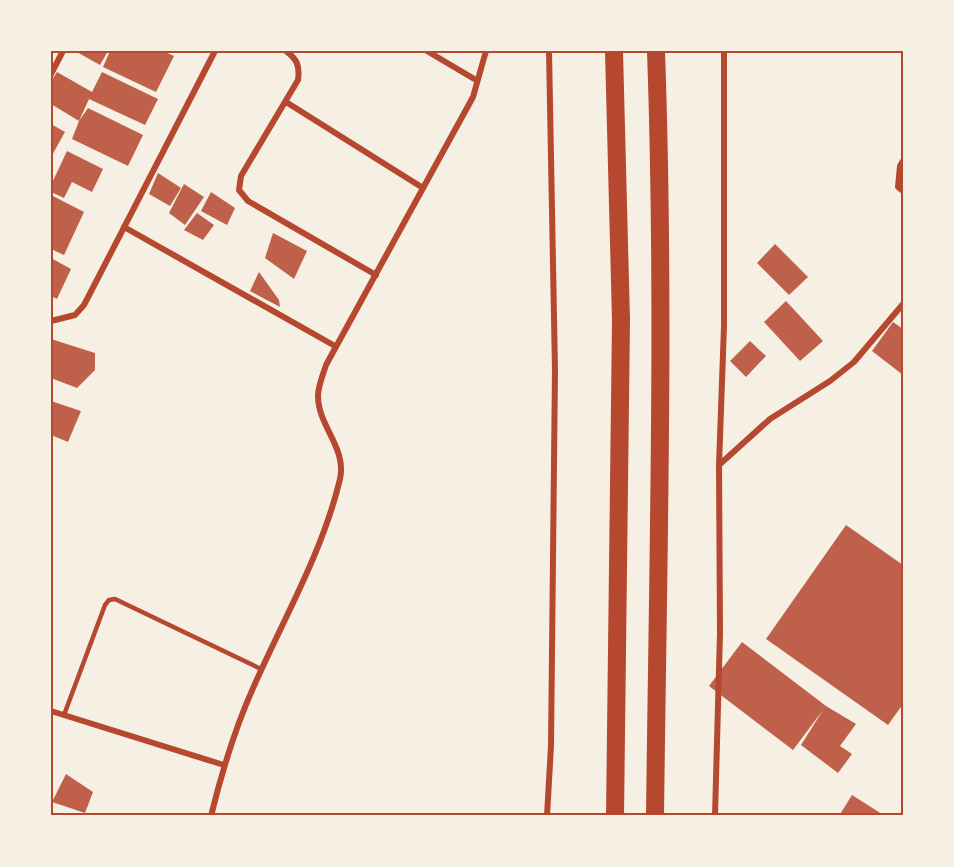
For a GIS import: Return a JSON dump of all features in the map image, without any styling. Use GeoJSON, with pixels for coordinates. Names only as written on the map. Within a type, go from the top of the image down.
{"type":"FeatureCollection","features":[{"type":"Feature","properties":{"kind":"highway"},"geometry":{"type":"LineString","coordinates":[[614,51],[621,320],[615,816]]}},
{"type":"Feature","properties":{"kind":"highway"},"geometry":{"type":"LineString","coordinates":[[655,816],[661,350],[656,51]]}},
{"type":"Feature","properties":{"kind":"street"},"geometry":{"type":"LineString","coordinates":[[51,74],[63,51]]}},
{"type":"Feature","properties":{"kind":"street"},"geometry":{"type":"LineString","coordinates":[[51,321],[75,315],[84,305],[215,51]]}},
{"type":"Feature","properties":{"kind":"street"},"geometry":{"type":"LineString","coordinates":[[285,51],[295,58],[300,72],[294,90],[241,176],[239,190],[248,201],[376,275]]}},
{"type":"Feature","properties":{"kind":"street"},"geometry":{"type":"LineString","coordinates":[[427,51],[476,80]]}},
{"type":"Feature","properties":{"kind":"street"},"geometry":{"type":"LineString","coordinates":[[211,816],[224,765],[261,669],[325,530],[341,476],[340,459],[320,408],[318,396],[326,366],[473,97],[486,51]]}},
{"type":"Feature","properties":{"kind":"street"},"geometry":{"type":"LineString","coordinates":[[547,816],[551,746],[555,370],[549,51]]}},
{"type":"Feature","properties":{"kind":"street"},"geometry":{"type":"LineString","coordinates":[[715,816],[720,633],[719,465],[724,326],[724,51]]}},
{"type":"Feature","properties":{"kind":"street"},"geometry":{"type":"LineString","coordinates":[[286,102],[423,188]]}},
{"type":"Feature","properties":{"kind":"street"},"geometry":{"type":"LineString","coordinates":[[903,161],[900,166],[898,187],[903,191]]}},
{"type":"Feature","properties":{"kind":"street"},"geometry":{"type":"LineString","coordinates":[[124,227],[335,346]]}},
{"type":"Feature","properties":{"kind":"street"},"geometry":{"type":"LineString","coordinates":[[719,465],[771,419],[830,381],[854,362],[903,304]]}},
{"type":"Feature","properties":{"kind":"street"},"geometry":{"type":"LineString","coordinates":[[51,711],[224,765]]}},
{"type":"Feature","properties":{"kind":"lane"},"geometry":{"type":"LineString","coordinates":[[64,715],[105,605],[109,600],[115,599],[261,669]]}},
{"type":"Feature","properties":{"kind":"building"},"geometry":{"type":"Polygon","coordinates":[[[75,51],[108,51],[100,65],[75,51]]]}},
{"type":"Feature","properties":{"kind":"building"},"geometry":{"type":"Polygon","coordinates":[[[110,51],[163,51],[174,56],[156,92],[103,67],[110,51]]]}},
{"type":"Feature","properties":{"kind":"building"},"geometry":{"type":"Polygon","coordinates":[[[57,72],[92,92],[102,72],[158,99],[145,125],[89,99],[79,121],[51,104],[51,81],[57,72]]]}},
{"type":"Feature","properties":{"kind":"building"},"geometry":{"type":"Polygon","coordinates":[[[88,108],[143,135],[128,166],[72,139],[79,121],[88,108]]]}},
{"type":"Feature","properties":{"kind":"building"},"geometry":{"type":"Polygon","coordinates":[[[51,124],[65,132],[51,157],[51,124]]]}},
{"type":"Feature","properties":{"kind":"building"},"geometry":{"type":"Polygon","coordinates":[[[67,151],[103,169],[92,192],[72,182],[64,198],[51,192],[51,185],[67,151]]]}},
{"type":"Feature","properties":{"kind":"building"},"geometry":{"type":"Polygon","coordinates":[[[158,173],[181,188],[170,206],[149,194],[158,173]]]}},
{"type":"Feature","properties":{"kind":"building"},"geometry":{"type":"Polygon","coordinates":[[[184,184],[204,197],[185,225],[169,213],[184,184]]]}},
{"type":"Feature","properties":{"kind":"building"},"geometry":{"type":"Polygon","coordinates":[[[211,192],[235,208],[227,225],[201,211],[211,192]]]}},
{"type":"Feature","properties":{"kind":"building"},"geometry":{"type":"Polygon","coordinates":[[[51,195],[84,212],[64,255],[51,249],[51,195]]]}},
{"type":"Feature","properties":{"kind":"building"},"geometry":{"type":"Polygon","coordinates":[[[197,213],[214,225],[203,240],[184,230],[197,213]]]}},
{"type":"Feature","properties":{"kind":"building"},"geometry":{"type":"Polygon","coordinates":[[[273,233],[307,251],[294,279],[265,258],[273,233]]]}},
{"type":"Feature","properties":{"kind":"building"},"geometry":{"type":"Polygon","coordinates":[[[775,244],[808,277],[789,295],[757,263],[775,244]]]}},
{"type":"Feature","properties":{"kind":"building"},"geometry":{"type":"Polygon","coordinates":[[[51,258],[71,269],[57,299],[51,296],[51,258]]]}},
{"type":"Feature","properties":{"kind":"building"},"geometry":{"type":"Polygon","coordinates":[[[259,272],[279,300],[280,307],[250,291],[259,272]]]}},
{"type":"Feature","properties":{"kind":"building"},"geometry":{"type":"Polygon","coordinates":[[[786,301],[823,341],[800,361],[764,322],[786,301]]]}},
{"type":"Feature","properties":{"kind":"building"},"geometry":{"type":"Polygon","coordinates":[[[893,322],[903,329],[903,375],[872,351],[893,322]]]}},
{"type":"Feature","properties":{"kind":"building"},"geometry":{"type":"Polygon","coordinates":[[[51,339],[95,353],[95,370],[77,388],[51,378],[51,339]]]}},
{"type":"Feature","properties":{"kind":"building"},"geometry":{"type":"Polygon","coordinates":[[[750,341],[766,356],[746,377],[730,361],[750,341]]]}},
{"type":"Feature","properties":{"kind":"building"},"geometry":{"type":"Polygon","coordinates":[[[51,401],[81,411],[68,442],[51,435],[51,401]]]}},
{"type":"Feature","properties":{"kind":"building"},"geometry":{"type":"Polygon","coordinates":[[[846,525],[903,565],[903,704],[888,725],[766,639],[846,525]]]}},
{"type":"Feature","properties":{"kind":"building"},"geometry":{"type":"Polygon","coordinates":[[[742,642],[826,706],[856,724],[840,746],[852,754],[838,773],[801,745],[823,710],[793,750],[709,686],[742,642]]]}},
{"type":"Feature","properties":{"kind":"building"},"geometry":{"type":"Polygon","coordinates":[[[66,774],[93,792],[85,813],[52,802],[66,774]]]}},
{"type":"Feature","properties":{"kind":"building"},"geometry":{"type":"Polygon","coordinates":[[[852,795],[885,816],[839,816],[852,795]]]}}]}
